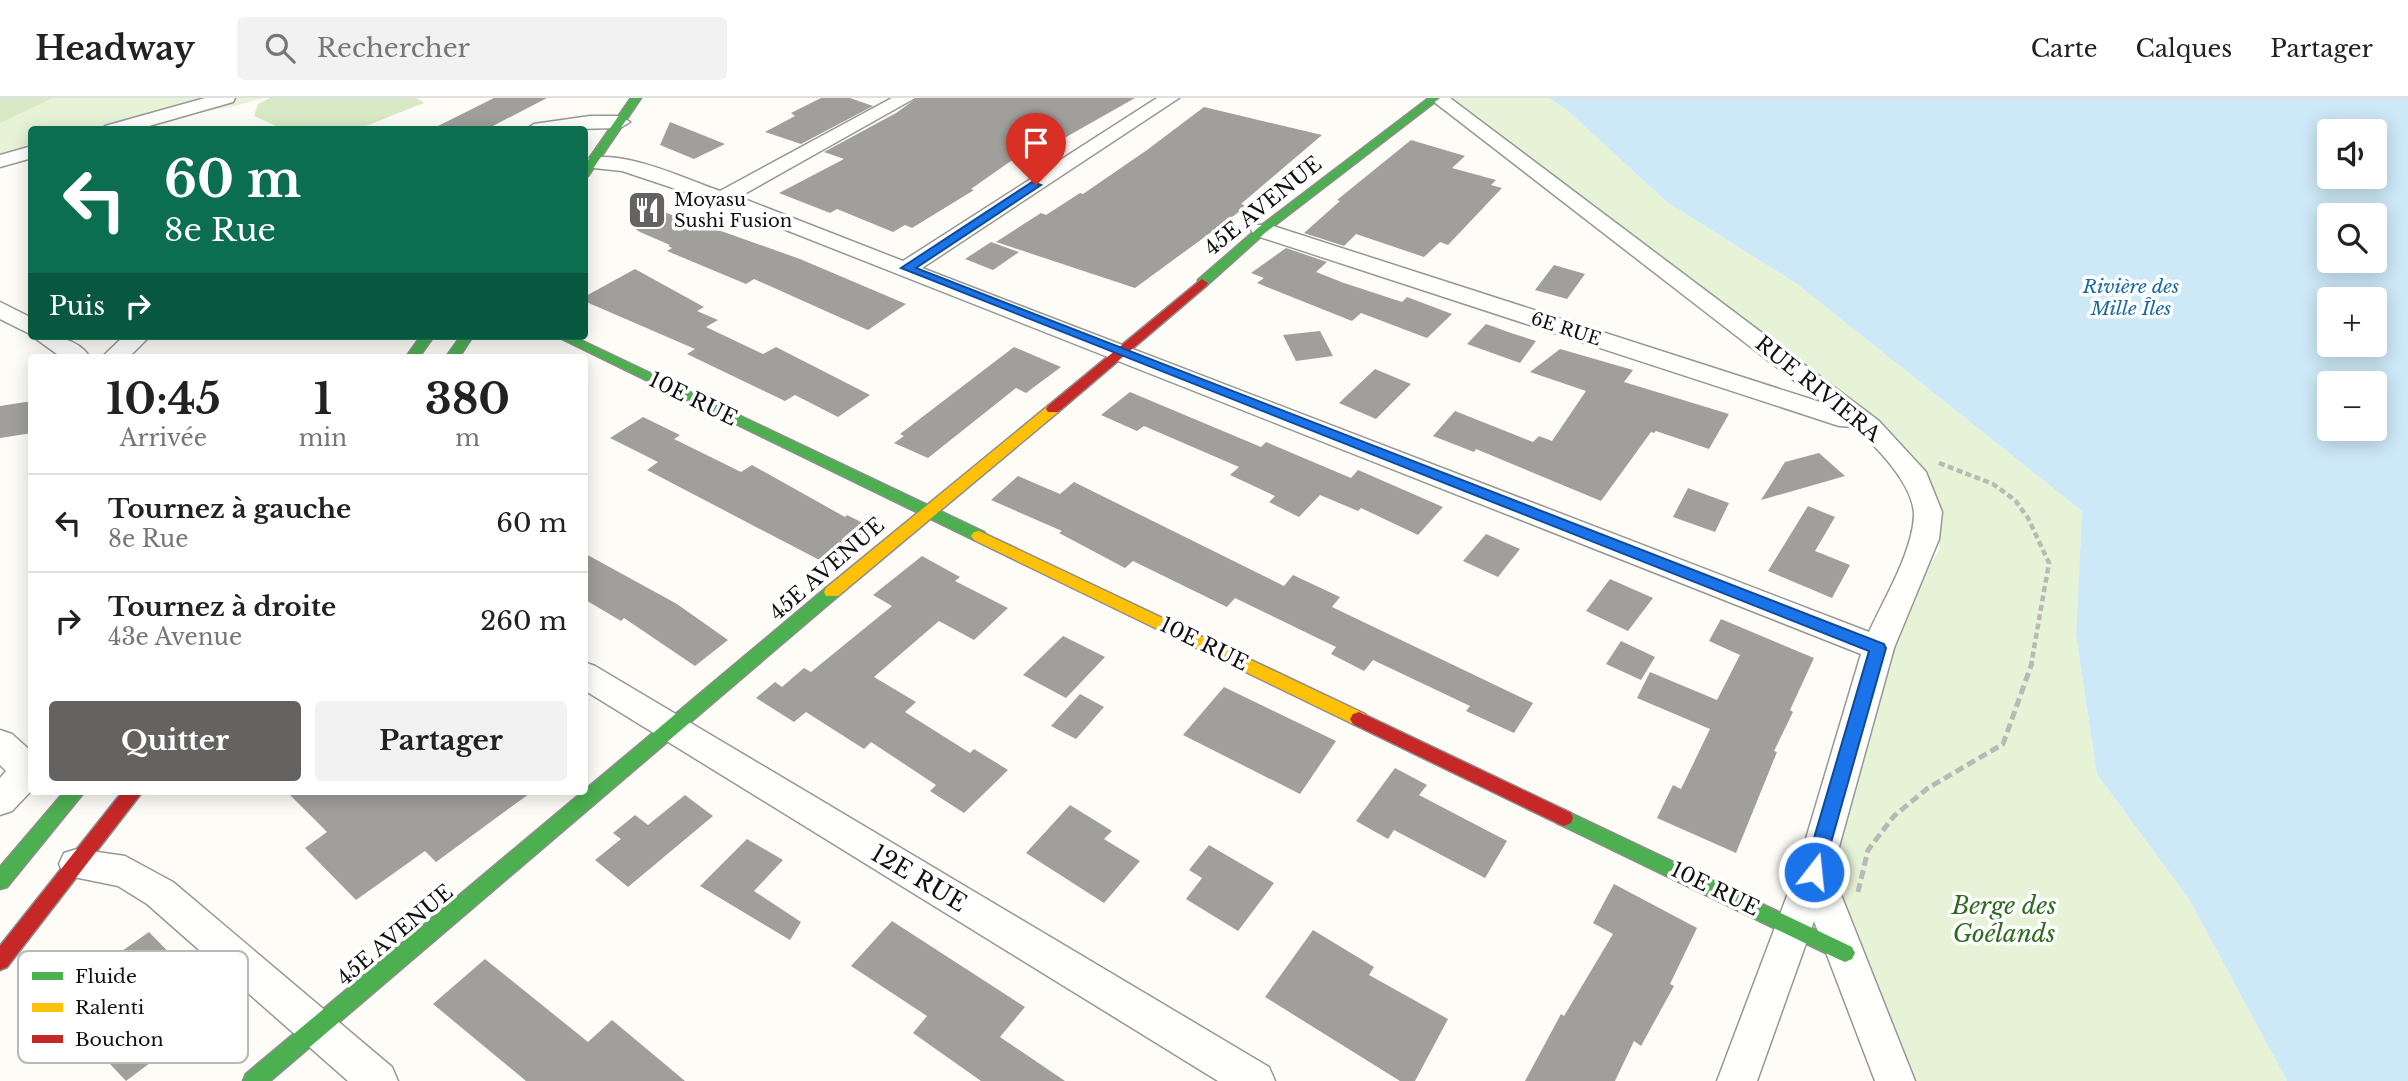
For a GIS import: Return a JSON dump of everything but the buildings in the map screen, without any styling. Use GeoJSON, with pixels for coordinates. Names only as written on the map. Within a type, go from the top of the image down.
{"type":"FeatureCollection","features":[{"type":"Feature","properties":{"kind":"street"},"geometry":{"type":"LineString","coordinates":[[128,126],[226,98]]}},
{"type":"Feature","properties":{"kind":"street"},"geometry":{"type":"LineString","coordinates":[[588,169],[636,98]]}},
{"type":"Feature","properties":{"kind":"street"},"geometry":{"type":"LineString","coordinates":[[722,198],[906,98]]}},
{"type":"Feature","properties":{"kind":"street"},"geometry":{"type":"LineString","coordinates":[[907,268],[1170,98]]}},
{"type":"Feature","properties":{"kind":"street","name":"45E AVENUE"},"geometry":{"type":"LineString","coordinates":[[254,1081],[928,511],[1123,352],[1262,230],[1436,98]]}},
{"type":"Feature","properties":{"kind":"street","name":"RUE RIVIERA"},"geometry":{"type":"LineString","coordinates":[[1436,98],[1870,427],[1912,472],[1928,512],[1925,539],[1878,648],[1814,872],[1737,1081]]}},
{"type":"Feature","properties":{"kind":"street"},"geometry":{"type":"LineString","coordinates":[[587,126],[602,104]]}},
{"type":"Feature","properties":{"kind":"street"},"geometry":{"type":"LineString","coordinates":[[587,126],[620,122]]}},
{"type":"Feature","properties":{"kind":"street"},"geometry":{"type":"LineString","coordinates":[[0,161],[28,153]]}},
{"type":"Feature","properties":{"kind":"street"},"geometry":{"type":"LineString","coordinates":[[588,169],[624,165],[722,198],[1878,648]]}},
{"type":"Feature","properties":{"kind":"street","name":"6E RUE"},"geometry":{"type":"LineString","coordinates":[[1262,230],[1870,427]]}},
{"type":"Feature","properties":{"kind":"street"},"geometry":{"type":"LineString","coordinates":[[0,309],[28,326]]}},
{"type":"Feature","properties":{"kind":"street"},"geometry":{"type":"LineString","coordinates":[[50,340],[73,354]]}},
{"type":"Feature","properties":{"kind":"street"},"geometry":{"type":"LineString","coordinates":[[117,354],[133,340]]}},
{"type":"Feature","properties":{"kind":"street"},"geometry":{"type":"LineString","coordinates":[[414,354],[425,340]]}},
{"type":"Feature","properties":{"kind":"street","name":"10E RUE"},"geometry":{"type":"LineString","coordinates":[[570,340],[1845,953]]}},
{"type":"Feature","properties":{"kind":"street","name":"12E RUE"},"geometry":{"type":"LineString","coordinates":[[588,676],[1255,1081]]}},
{"type":"Feature","properties":{"kind":"street"},"geometry":{"type":"LineString","coordinates":[[0,743],[28,765]]}},
{"type":"Feature","properties":{"kind":"street"},"geometry":{"type":"LineString","coordinates":[[0,801],[28,790]]}},
{"type":"Feature","properties":{"kind":"street"},"geometry":{"type":"LineString","coordinates":[[0,881],[42,795]]}},
{"type":"Feature","properties":{"kind":"street"},"geometry":{"type":"LineString","coordinates":[[0,961],[131,795]]}},
{"type":"Feature","properties":{"kind":"street"},"geometry":{"type":"LineString","coordinates":[[76,864],[124,872],[160,893],[227,951]]}},
{"type":"Feature","properties":{"kind":"street"},"geometry":{"type":"LineString","coordinates":[[1814,872],[1895,1081]]}},
{"type":"Feature","properties":{"kind":"street"},"geometry":{"type":"LineString","coordinates":[[248,969],[378,1081]]}},
{"type":"Feature","properties":{"kind":"path"},"geometry":{"type":"LineString","coordinates":[[1858,895],[1867,852],[1890,821],[1917,795],[2003,744],[2032,659],[2049,564],[2028,518],[2015,500],[1993,484],[1937,463]]}},
{"type":"Feature","properties":{"kind":"green space"},"geometry":{"type":"Polygon","coordinates":[[[0,98],[263,98],[235,106],[128,126],[28,126],[28,153],[0,161],[0,98]]]}},
{"type":"Feature","properties":{"kind":"green space"},"geometry":{"type":"Polygon","coordinates":[[[0,98],[53,98],[0,123],[0,98]]]}},
{"type":"Feature","properties":{"kind":"green space"},"geometry":{"type":"Polygon","coordinates":[[[270,98],[417,98],[424,103],[366,126],[276,126],[254,116],[258,104],[270,98]]]}},
{"type":"Feature","properties":{"kind":"green space","name":"Berge des Goélands"},"geometry":{"type":"Polygon","coordinates":[[[1440,98],[1549,98],[1568,111],[1667,202],[1797,284],[2082,511],[2076,635],[2097,774],[2189,899],[2287,1081],[1895,1081],[1814,872],[1878,648],[1940,549],[1934,505],[1913,472],[1440,98]]]}},
{"type":"Feature","properties":{"kind":"water","name":"Rivière des Mille Îles"},"geometry":{"type":"Polygon","coordinates":[[[1549,98],[2408,98],[2408,1081],[2287,1081],[2189,899],[2097,774],[2076,635],[2082,511],[1797,284],[1667,202],[1568,111],[1549,98]]]}},
{"type":"Feature","properties":{"kind":"traffic: fast"},"geometry":{"type":"LineString","coordinates":[[588,168],[636,98]]}},
{"type":"Feature","properties":{"kind":"traffic: fast"},"geometry":{"type":"LineString","coordinates":[[1202,283],[1262,230],[1435,98]]}},
{"type":"Feature","properties":{"kind":"traffic: fast"},"geometry":{"type":"LineString","coordinates":[[414,354],[425,340]]}},
{"type":"Feature","properties":{"kind":"traffic: fast"},"geometry":{"type":"LineString","coordinates":[[454,354],[464,340]]}},
{"type":"Feature","properties":{"kind":"traffic: fast"},"geometry":{"type":"LineString","coordinates":[[570,340],[979,536]]}},
{"type":"Feature","properties":{"kind":"traffic: fast"},"geometry":{"type":"LineString","coordinates":[[254,1081],[832,592]]}},
{"type":"Feature","properties":{"kind":"traffic: fast"},"geometry":{"type":"LineString","coordinates":[[0,881],[73,795]]}},
{"type":"Feature","properties":{"kind":"traffic: fast"},"geometry":{"type":"LineString","coordinates":[[1564,818],[1845,953]]}},
{"type":"Feature","properties":{"kind":"traffic: slow"},"geometry":{"type":"LineString","coordinates":[[832,592],[1053,409]]}},
{"type":"Feature","properties":{"kind":"traffic: slow"},"geometry":{"type":"LineString","coordinates":[[979,536],[1359,719]]}},
{"type":"Feature","properties":{"kind":"traffic: jam"},"geometry":{"type":"LineString","coordinates":[[1053,409],[1202,283]]}},
{"type":"Feature","properties":{"kind":"traffic: jam"},"geometry":{"type":"LineString","coordinates":[[1359,719],[1564,818]]}},
{"type":"Feature","properties":{"kind":"traffic: jam"},"geometry":{"type":"LineString","coordinates":[[0,961],[131,795]]}},
{"type":"Feature","properties":{"kind":"place","name":"Moyasu Sushi Fusion"},"geometry":{"type":"Point","coordinates":[647,210]}},
{"type":"Feature","properties":{"kind":"route"},"geometry":{"type":"LineString","coordinates":[[1036,185],[907,268],[1878,648],[1814,872]]}}]}
